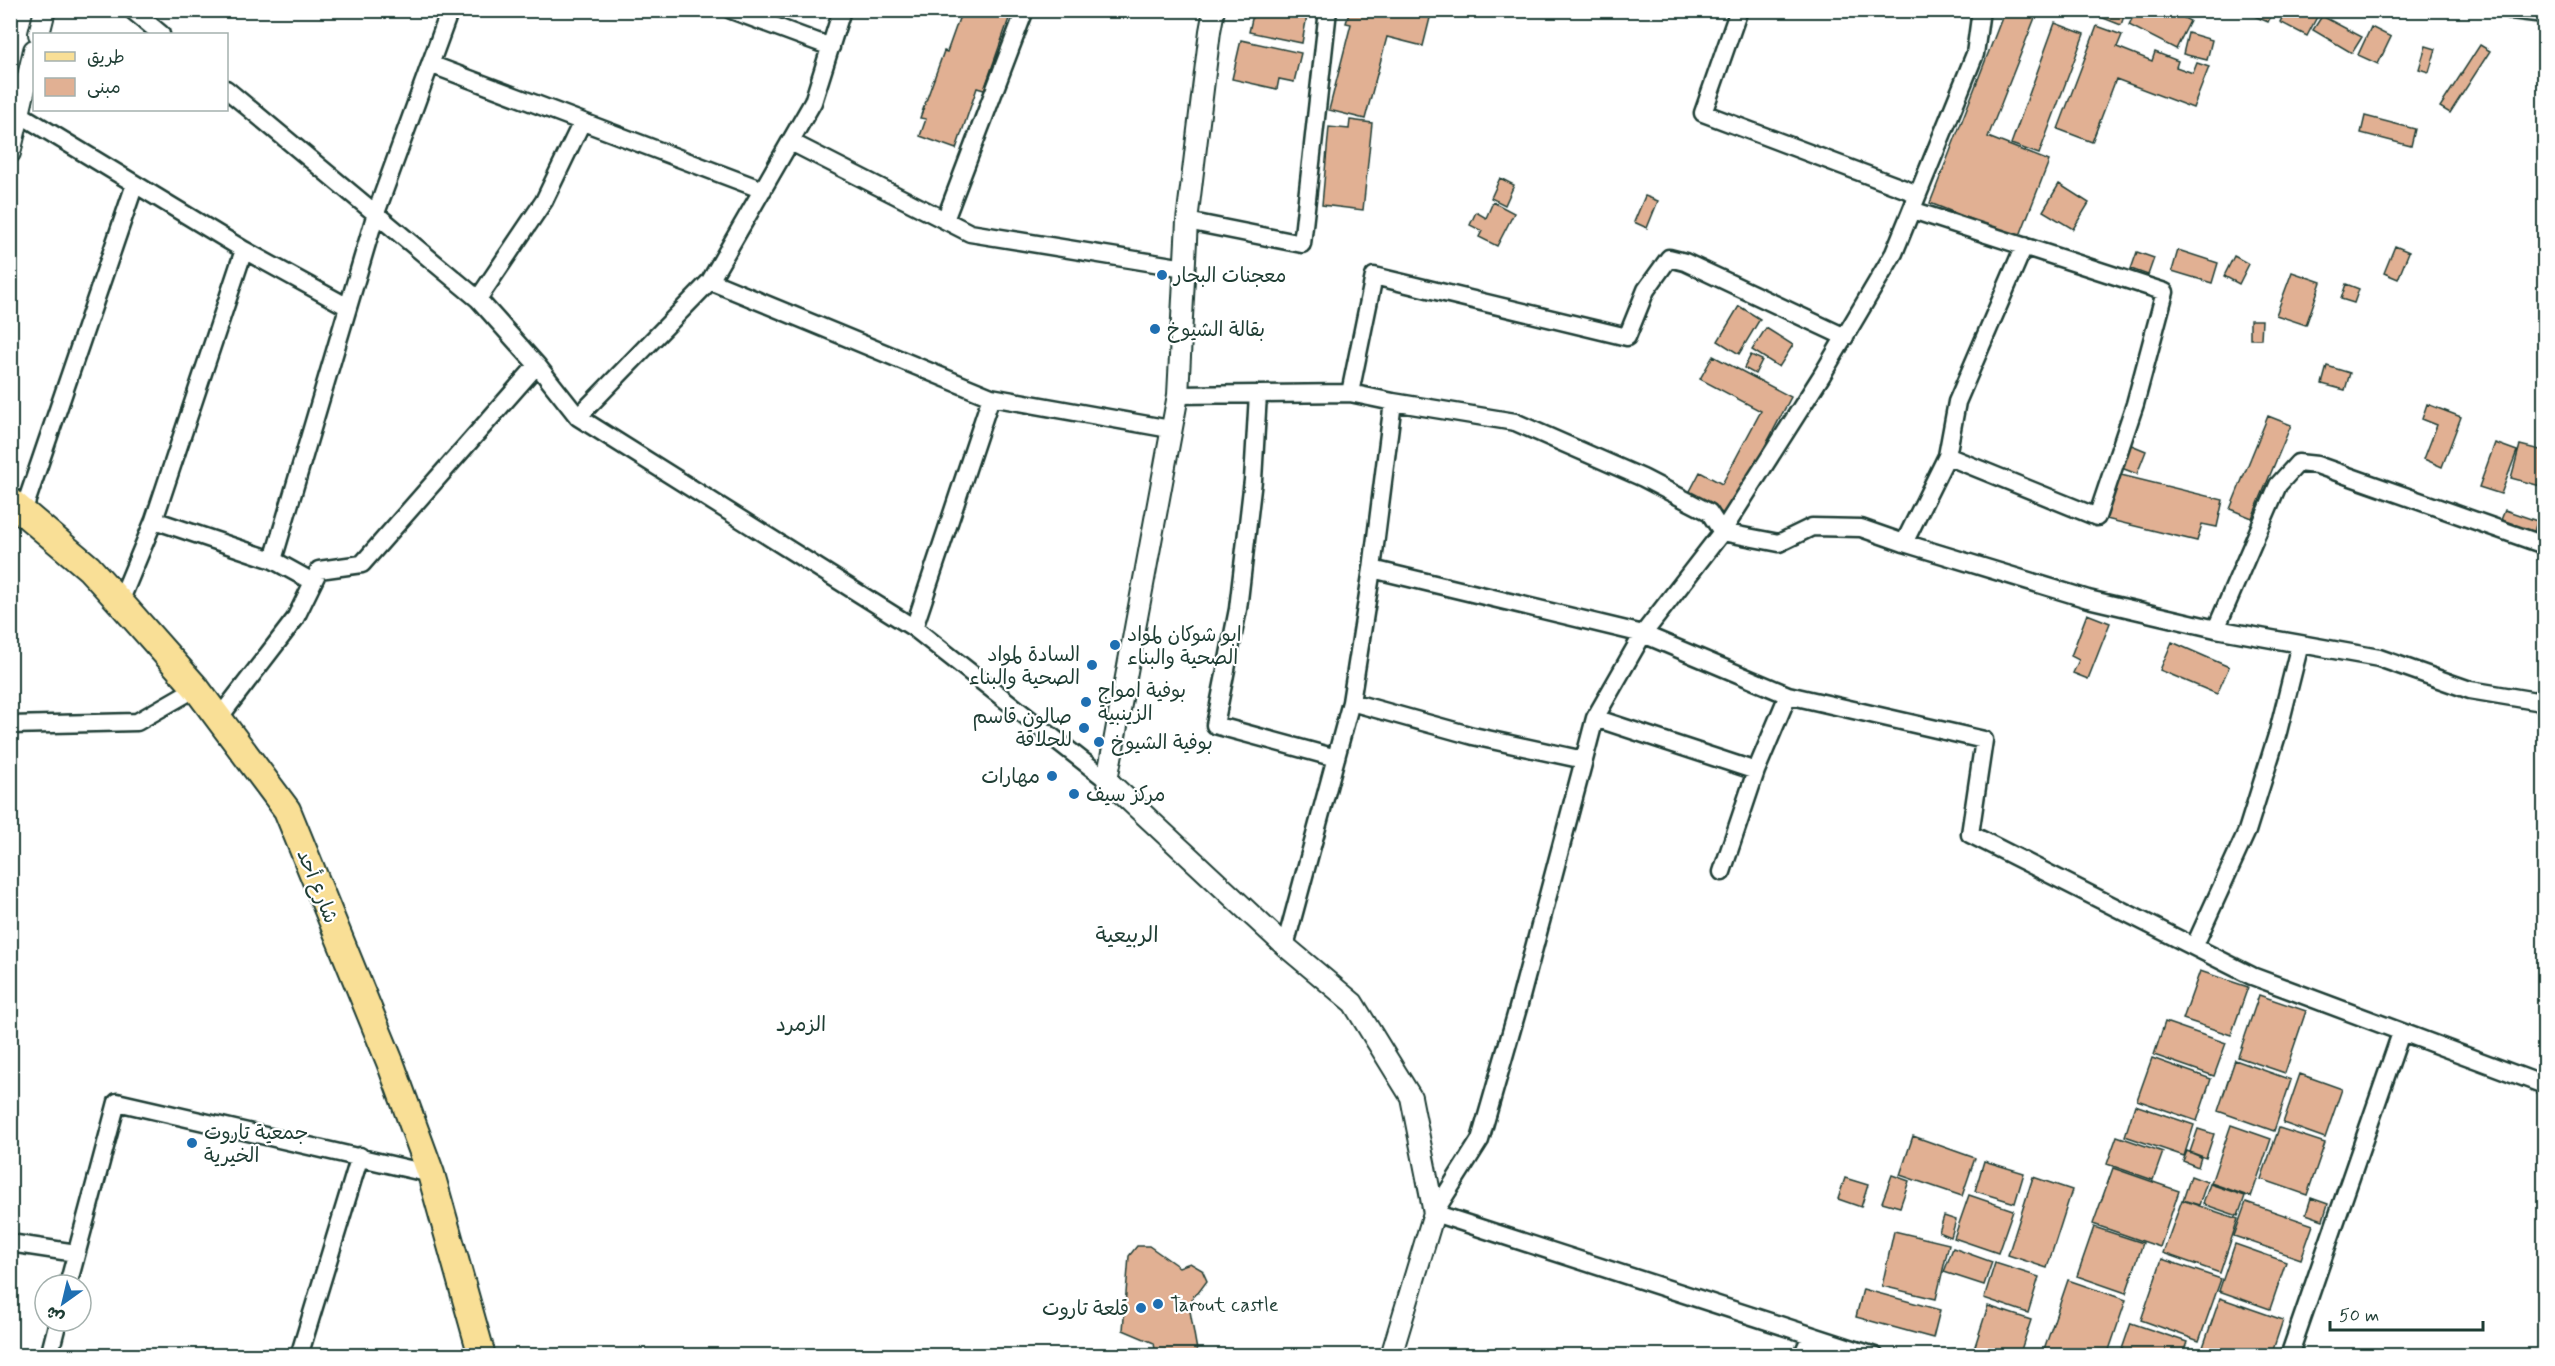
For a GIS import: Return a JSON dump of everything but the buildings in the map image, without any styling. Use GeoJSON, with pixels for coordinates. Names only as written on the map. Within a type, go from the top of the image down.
{"type":"FeatureCollection","features":[{"type":"Feature","properties":{"kind":"main road","name":"شارع أحد"},"geometry":{"type":"LineString","coordinates":[[17,506],[89,568],[120,602],[196,688],[287,810],[390,1062],[431,1174],[482,1356]]}},
{"type":"Feature","properties":{"kind":"street"},"geometry":{"type":"LineString","coordinates":[[39,33],[45,10]]}},
{"type":"Feature","properties":{"kind":"street"},"geometry":{"type":"LineString","coordinates":[[132,10],[160,33]]}},
{"type":"Feature","properties":{"kind":"street"},"geometry":{"type":"LineString","coordinates":[[273,560],[376,213],[450,10]]}},
{"type":"Feature","properties":{"kind":"street"},"geometry":{"type":"LineString","coordinates":[[731,10],[831,47]]}},
{"type":"Feature","properties":{"kind":"street"},"geometry":{"type":"LineString","coordinates":[[578,417],[710,281],[813,102],[842,10]]}},
{"type":"Feature","properties":{"kind":"street"},"geometry":{"type":"LineString","coordinates":[[945,220],[1025,10]]}},
{"type":"Feature","properties":{"kind":"street"},"geometry":{"type":"LineString","coordinates":[[1107,780],[1178,395],[1187,221],[1214,10]]}},
{"type":"Feature","properties":{"kind":"street"},"geometry":{"type":"LineString","coordinates":[[1187,221],[1302,244],[1328,10]]}},
{"type":"Feature","properties":{"kind":"street"},"geometry":{"type":"LineString","coordinates":[[1739,10],[1702,112],[2024,246],[2164,292],[2135,404],[2097,517],[1947,456]]}},
{"type":"Feature","properties":{"kind":"street"},"geometry":{"type":"LineString","coordinates":[[1391,1356],[1434,1213],[1480,1140],[1518,1008],[1595,718],[1643,634],[1722,532],[1845,337],[1894,253],[1975,54],[1981,10]]}},
{"type":"Feature","properties":{"kind":"street"},"geometry":{"type":"LineString","coordinates":[[2511,10],[2544,14]]}},
{"type":"Feature","properties":{"kind":"street"},"geometry":{"type":"LineString","coordinates":[[10,153],[33,54]]}},
{"type":"Feature","properties":{"kind":"street"},"geometry":{"type":"LineString","coordinates":[[429,64],[763,190]]}},
{"type":"Feature","properties":{"kind":"street"},"geometry":{"type":"LineString","coordinates":[[228,91],[478,299],[537,365],[578,417],[914,628],[1107,780],[1285,946],[1353,1003],[1411,1097],[1434,1213]]}},
{"type":"Feature","properties":{"kind":"street"},"geometry":{"type":"LineString","coordinates":[[18,113],[244,250],[348,307]]}},
{"type":"Feature","properties":{"kind":"street"},"geometry":{"type":"LineString","coordinates":[[478,299],[544,201],[582,122]]}},
{"type":"Feature","properties":{"kind":"street"},"geometry":{"type":"LineString","coordinates":[[790,142],[970,233],[1185,268]]}},
{"type":"Feature","properties":{"kind":"street"},"geometry":{"type":"LineString","coordinates":[[17,506],[135,184]]}},
{"type":"Feature","properties":{"kind":"street"},"geometry":{"type":"LineString","coordinates":[[1904,543],[1947,456],[1957,402],[2024,246]]}},
{"type":"Feature","properties":{"kind":"street"},"geometry":{"type":"LineString","coordinates":[[120,602],[154,520],[244,250]]}},
{"type":"Feature","properties":{"kind":"street"},"geometry":{"type":"LineString","coordinates":[[1350,393],[1374,276],[1627,337],[1646,290],[1670,258],[1685,262],[1845,337]]}},
{"type":"Feature","properties":{"kind":"street"},"geometry":{"type":"LineString","coordinates":[[710,281],[991,397],[1170,429]]}},
{"type":"Feature","properties":{"kind":"street"},"geometry":{"type":"LineString","coordinates":[[219,718],[295,619],[319,570],[362,564],[537,365]]}},
{"type":"Feature","properties":{"kind":"street"},"geometry":{"type":"LineString","coordinates":[[1178,395],[1350,393],[1515,422],[1643,478],[1709,512],[1722,532],[1779,543],[1812,527],[1860,528],[2088,600],[2216,629],[2379,658],[2470,690],[2536,701],[2544,696]]}},
{"type":"Feature","properties":{"kind":"street"},"geometry":{"type":"LineString","coordinates":[[1258,394],[1253,480],[1238,609],[1215,725],[1336,758]]}},
{"type":"Feature","properties":{"kind":"street"},"geometry":{"type":"LineString","coordinates":[[914,628],[991,397]]}},
{"type":"Feature","properties":{"kind":"street"},"geometry":{"type":"LineString","coordinates":[[1285,946],[1351,702],[1372,568],[1393,402]]}},
{"type":"Feature","properties":{"kind":"street"},"geometry":{"type":"LineString","coordinates":[[2216,629],[2278,486],[2298,463],[2317,465],[2544,545]]}},
{"type":"Feature","properties":{"kind":"street"},"geometry":{"type":"LineString","coordinates":[[154,520],[273,560],[313,582]]}},
{"type":"Feature","properties":{"kind":"street"},"geometry":{"type":"LineString","coordinates":[[1372,568],[1643,634],[1788,695],[1984,740],[1970,834],[2252,976],[2544,1085]]}},
{"type":"Feature","properties":{"kind":"street"},"geometry":{"type":"LineString","coordinates":[[2194,947],[2247,831],[2278,732],[2300,644]]}},
{"type":"Feature","properties":{"kind":"street"},"geometry":{"type":"LineString","coordinates":[[10,725],[136,722],[196,688]]}},
{"type":"Feature","properties":{"kind":"street"},"geometry":{"type":"LineString","coordinates":[[1722,872],[1756,771],[1788,695]]}},
{"type":"Feature","properties":{"kind":"street"},"geometry":{"type":"LineString","coordinates":[[1351,702],[1473,736],[1584,760]]}},
{"type":"Feature","properties":{"kind":"street"},"geometry":{"type":"LineString","coordinates":[[1595,718],[1756,771]]}},
{"type":"Feature","properties":{"kind":"street"},"geometry":{"type":"LineString","coordinates":[[2289,1356],[2401,1033]]}},
{"type":"Feature","properties":{"kind":"street"},"geometry":{"type":"LineString","coordinates":[[71,1273],[117,1102],[431,1174]]}},
{"type":"Feature","properties":{"kind":"street"},"geometry":{"type":"LineString","coordinates":[[299,1356],[360,1156]]}},
{"type":"Feature","properties":{"kind":"street"},"geometry":{"type":"LineString","coordinates":[[1434,1213],[1875,1356]]}},
{"type":"Feature","properties":{"kind":"street"},"geometry":{"type":"LineString","coordinates":[[10,1243],[76,1253]]}},
{"type":"Feature","properties":{"kind":"street"},"geometry":{"type":"LineString","coordinates":[[49,1356],[55,1333]]}},
{"type":"Feature","properties":{"kind":"street"},"geometry":{"type":"LineString","coordinates":[[1802,1356],[1811,1336]]}},
{"type":"Feature","properties":{"kind":"place","name":"معجنات البحار"},"geometry":{"type":"Point","coordinates":[1162,275]}},
{"type":"Feature","properties":{"kind":"place","name":"بقالة الشيوخ"},"geometry":{"type":"Point","coordinates":[1155,329]}},
{"type":"Feature","properties":{"kind":"place","name":"ابو شوكان لمواد الصحية والبناء"},"geometry":{"type":"Point","coordinates":[1115,645]}},
{"type":"Feature","properties":{"kind":"place","name":"السادة لمواد الصحية والبناء"},"geometry":{"type":"Point","coordinates":[1092,665]}},
{"type":"Feature","properties":{"kind":"place","name":"بوفية امواج الزينبية"},"geometry":{"type":"Point","coordinates":[1086,702]}},
{"type":"Feature","properties":{"kind":"place","name":"صالون قاسم للحلاقة"},"geometry":{"type":"Point","coordinates":[1084,728]}},
{"type":"Feature","properties":{"kind":"place","name":"بوفية الشيوخ"},"geometry":{"type":"Point","coordinates":[1099,742]}},
{"type":"Feature","properties":{"kind":"place","name":"مهارات"},"geometry":{"type":"Point","coordinates":[1052,776]}},
{"type":"Feature","properties":{"kind":"place","name":"مركز سيف"},"geometry":{"type":"Point","coordinates":[1074,794]}},
{"type":"Feature","properties":{"kind":"place","name":"جمعية تاروت الخيرية"},"geometry":{"type":"Point","coordinates":[192,1143]}},
{"type":"Feature","properties":{"kind":"place","name":"Tarout castle"},"geometry":{"type":"Point","coordinates":[1158,1304]}},
{"type":"Feature","properties":{"kind":"place","name":"قلعة تاروت"},"geometry":{"type":"Point","coordinates":[1141,1308]}},
{"type":"Feature","properties":{"kind":"district","name":"الربيعية"},"geometry":{"type":"Point","coordinates":[1127,934]}},
{"type":"Feature","properties":{"kind":"district","name":"الزمرد"},"geometry":{"type":"Point","coordinates":[801,1024]}}]}
